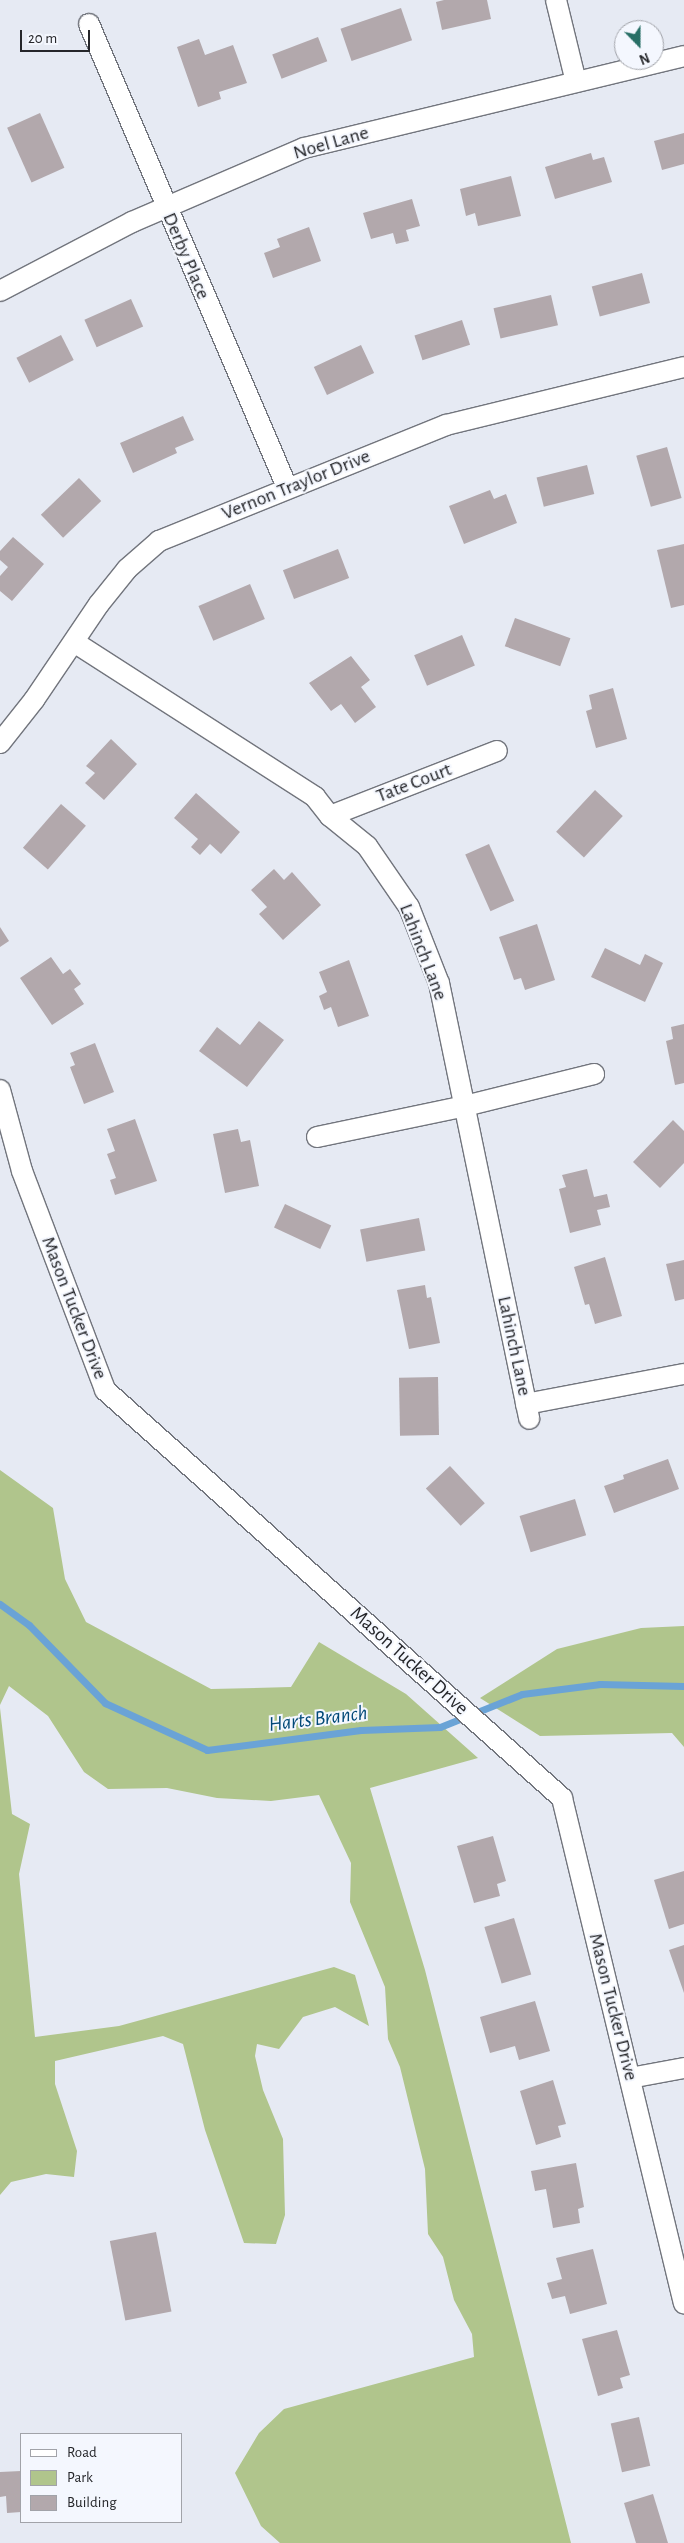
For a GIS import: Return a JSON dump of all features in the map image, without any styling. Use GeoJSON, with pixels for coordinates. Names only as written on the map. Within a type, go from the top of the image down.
{"type":"FeatureCollection","features":[{"type":"Feature","properties":{"kind":"street"},"geometry":{"type":"LineString","coordinates":[[556,0],[576,82]]}},
{"type":"Feature","properties":{"kind":"street","name":"Derby Place"},"geometry":{"type":"LineString","coordinates":[[89,24],[165,208],[286,487]]}},
{"type":"Feature","properties":{"kind":"street","name":"Noel Lane"},"geometry":{"type":"LineString","coordinates":[[0,291],[165,208],[304,148],[684,56]]}},
{"type":"Feature","properties":{"kind":"street","name":"Vernon Traylor Drive"},"geometry":{"type":"LineString","coordinates":[[0,743],[127,569],[159,541],[286,487],[446,425],[684,367]]}},
{"type":"Feature","properties":{"kind":"street","name":"Lahinch Lane"},"geometry":{"type":"LineString","coordinates":[[74,642],[315,797],[330,816],[367,846],[409,907],[439,982],[528,1412],[684,1374]]}},
{"type":"Feature","properties":{"kind":"street","name":"Tate Court"},"geometry":{"type":"LineString","coordinates":[[330,816],[497,751]]}},
{"type":"Feature","properties":{"kind":"street"},"geometry":{"type":"LineString","coordinates":[[317,1137],[465,1106],[594,1074]]}},
{"type":"Feature","properties":{"kind":"street","name":"Mason Tucker Drive"},"geometry":{"type":"LineString","coordinates":[[0,1090],[22,1171],[104,1390],[562,1798],[684,2304]]}},
{"type":"Feature","properties":{"kind":"street"},"geometry":{"type":"LineString","coordinates":[[630,2078],[684,2068]]}},
{"type":"Feature","properties":{"kind":"green space"},"geometry":{"type":"Polygon","coordinates":[[[0,1470],[53,1508],[65,1579],[86,1622],[211,1689],[291,1687],[319,1642],[406,1694],[478,1758],[370,1788],[425,1970],[571,2543],[280,2543],[261,2526],[235,2473],[259,2433],[284,2409],[474,2357],[472,2334],[454,2300],[443,2257],[428,2234],[425,2169],[400,2067],[388,2039],[385,1987],[350,1902],[351,1863],[319,1795],[271,1801],[217,1798],[167,1788],[108,1789],[84,1772],[48,1716],[9,1686],[0,1705],[0,1470]]]}},
{"type":"Feature","properties":{"kind":"green space"},"geometry":{"type":"Polygon","coordinates":[[[684,1626],[684,1747],[672,1733],[540,1736],[480,1698],[557,1649],[641,1628],[684,1626]]]}},
{"type":"Feature","properties":{"kind":"green space"},"geometry":{"type":"Polygon","coordinates":[[[0,1708],[12,1814],[30,1824],[19,1874],[35,2037],[119,2026],[334,1967],[355,1975],[369,2026],[335,2007],[303,2017],[279,2049],[257,2044],[255,2056],[263,2090],[283,2139],[285,2215],[276,2244],[244,2243],[205,2130],[183,2044],[163,2036],[55,2061],[55,2084],[77,2151],[74,2177],[46,2174],[11,2182],[0,2195],[0,1708]]]}},
{"type":"Feature","properties":{"kind":"building"},"geometry":{"type":"Polygon","coordinates":[[[444,0],[487,0],[491,19],[442,30],[436,2],[444,0]]]}},
{"type":"Feature","properties":{"kind":"building"},"geometry":{"type":"Polygon","coordinates":[[[401,8],[412,40],[352,61],[340,29],[401,8]]]}},
{"type":"Feature","properties":{"kind":"building"},"geometry":{"type":"Polygon","coordinates":[[[318,37],[327,61],[282,79],[272,55],[318,37]]]}},
{"type":"Feature","properties":{"kind":"building"},"geometry":{"type":"Polygon","coordinates":[[[199,39],[205,55],[233,45],[247,83],[219,92],[221,99],[198,107],[177,47],[199,39]]]}},
{"type":"Feature","properties":{"kind":"building"},"geometry":{"type":"Polygon","coordinates":[[[40,113],[64,168],[32,182],[7,128],[40,113]]]}},
{"type":"Feature","properties":{"kind":"building"},"geometry":{"type":"Polygon","coordinates":[[[684,133],[684,164],[662,170],[654,141],[684,133]]]}},
{"type":"Feature","properties":{"kind":"building"},"geometry":{"type":"Polygon","coordinates":[[[591,153],[593,160],[604,157],[612,182],[555,199],[545,167],[591,153]]]}},
{"type":"Feature","properties":{"kind":"building"},"geometry":{"type":"Polygon","coordinates":[[[511,176],[521,216],[478,226],[475,213],[466,216],[460,189],[511,176]]]}},
{"type":"Feature","properties":{"kind":"building"},"geometry":{"type":"Polygon","coordinates":[[[412,199],[420,226],[406,230],[409,241],[396,244],[393,233],[371,239],[363,213],[412,199]]]}},
{"type":"Feature","properties":{"kind":"building"},"geometry":{"type":"Polygon","coordinates":[[[309,227],[321,261],[273,278],[264,253],[280,247],[277,239],[309,227]]]}},
{"type":"Feature","properties":{"kind":"building"},"geometry":{"type":"Polygon","coordinates":[[[642,273],[650,303],[600,316],[592,286],[642,273]]]}},
{"type":"Feature","properties":{"kind":"building"},"geometry":{"type":"Polygon","coordinates":[[[551,295],[558,325],[500,338],[494,308],[551,295]]]}},
{"type":"Feature","properties":{"kind":"building"},"geometry":{"type":"Polygon","coordinates":[[[131,299],[143,326],[97,347],[84,320],[131,299]]]}},
{"type":"Feature","properties":{"kind":"building"},"geometry":{"type":"Polygon","coordinates":[[[462,320],[470,345],[422,360],[414,335],[462,320]]]}},
{"type":"Feature","properties":{"kind":"building"},"geometry":{"type":"Polygon","coordinates":[[[61,335],[74,360],[29,383],[16,358],[61,335]]]}},
{"type":"Feature","properties":{"kind":"building"},"geometry":{"type":"Polygon","coordinates":[[[361,345],[374,373],[327,395],[314,367],[361,345]]]}},
{"type":"Feature","properties":{"kind":"building"},"geometry":{"type":"Polygon","coordinates":[[[183,416],[194,440],[175,448],[177,453],[133,473],[120,443],[183,416]]]}},
{"type":"Feature","properties":{"kind":"building"},"geometry":{"type":"Polygon","coordinates":[[[667,447],[682,498],[651,507],[636,456],[667,447]]]}},
{"type":"Feature","properties":{"kind":"building"},"geometry":{"type":"Polygon","coordinates":[[[587,465],[594,494],[544,507],[537,478],[587,465]]]}},
{"type":"Feature","properties":{"kind":"building"},"geometry":{"type":"Polygon","coordinates":[[[79,478],[101,501],[63,538],[41,515],[79,478]]]}},
{"type":"Feature","properties":{"kind":"building"},"geometry":{"type":"Polygon","coordinates":[[[490,490],[494,499],[506,494],[517,523],[464,544],[449,506],[490,490]]]}},
{"type":"Feature","properties":{"kind":"building"},"geometry":{"type":"Polygon","coordinates":[[[13,537],[44,564],[12,601],[0,591],[0,576],[8,567],[0,560],[0,551],[13,537]]]}},
{"type":"Feature","properties":{"kind":"building"},"geometry":{"type":"Polygon","coordinates":[[[684,544],[684,605],[671,608],[657,550],[684,544]]]}},
{"type":"Feature","properties":{"kind":"building"},"geometry":{"type":"Polygon","coordinates":[[[338,549],[349,578],[294,599],[283,570],[338,549]]]}},
{"type":"Feature","properties":{"kind":"building"},"geometry":{"type":"Polygon","coordinates":[[[250,584],[265,619],[213,641],[198,606],[250,584]]]}},
{"type":"Feature","properties":{"kind":"building"},"geometry":{"type":"Polygon","coordinates":[[[515,618],[570,638],[560,666],[505,646],[515,618]]]}},
{"type":"Feature","properties":{"kind":"building"},"geometry":{"type":"Polygon","coordinates":[[[462,635],[475,665],[427,686],[414,655],[462,635]]]}},
{"type":"Feature","properties":{"kind":"building"},"geometry":{"type":"Polygon","coordinates":[[[351,656],[370,680],[361,687],[376,707],[355,723],[341,704],[331,711],[309,683],[351,656]]]}},
{"type":"Feature","properties":{"kind":"building"},"geometry":{"type":"Polygon","coordinates":[[[613,688],[627,739],[596,748],[586,711],[592,709],[589,695],[613,688]]]}},
{"type":"Feature","properties":{"kind":"building"},"geometry":{"type":"Polygon","coordinates":[[[111,739],[137,764],[104,800],[85,783],[95,773],[86,766],[111,739]]]}},
{"type":"Feature","properties":{"kind":"building"},"geometry":{"type":"Polygon","coordinates":[[[595,790],[623,816],[584,858],[556,832],[595,790]]]}},
{"type":"Feature","properties":{"kind":"building"},"geometry":{"type":"Polygon","coordinates":[[[196,793],[240,832],[221,854],[210,844],[200,855],[191,847],[198,839],[174,818],[196,793]]]}},
{"type":"Feature","properties":{"kind":"building"},"geometry":{"type":"Polygon","coordinates":[[[61,804],[86,826],[48,869],[23,848],[61,804]]]}},
{"type":"Feature","properties":{"kind":"building"},"geometry":{"type":"Polygon","coordinates":[[[489,844],[514,901],[490,911],[465,855],[489,844]]]}},
{"type":"Feature","properties":{"kind":"building"},"geometry":{"type":"Polygon","coordinates":[[[274,869],[284,880],[292,872],[321,905],[283,940],[259,914],[267,907],[251,890],[274,869]]]}},
{"type":"Feature","properties":{"kind":"building"},"geometry":{"type":"Polygon","coordinates":[[[537,924],[555,980],[525,990],[521,978],[514,980],[499,937],[537,924]]]}},
{"type":"Feature","properties":{"kind":"building"},"geometry":{"type":"Polygon","coordinates":[[[0,927],[9,941],[0,947],[0,927]]]}},
{"type":"Feature","properties":{"kind":"building"},"geometry":{"type":"Polygon","coordinates":[[[605,948],[640,965],[645,954],[663,963],[645,1002],[591,977],[605,948]]]}},
{"type":"Feature","properties":{"kind":"building"},"geometry":{"type":"Polygon","coordinates":[[[51,957],[63,974],[70,969],[81,984],[74,989],[84,1004],[52,1025],[20,978],[51,957]]]}},
{"type":"Feature","properties":{"kind":"building"},"geometry":{"type":"Polygon","coordinates":[[[349,960],[369,1016],[338,1027],[331,1007],[324,1010],[319,996],[327,992],[319,972],[349,960]]]}},
{"type":"Feature","properties":{"kind":"building"},"geometry":{"type":"Polygon","coordinates":[[[259,1021],[284,1040],[247,1087],[199,1051],[217,1027],[240,1045],[259,1021]]]}},
{"type":"Feature","properties":{"kind":"building"},"geometry":{"type":"Polygon","coordinates":[[[684,1024],[684,1083],[675,1085],[666,1041],[673,1039],[671,1027],[684,1024]]]}},
{"type":"Feature","properties":{"kind":"building"},"geometry":{"type":"Polygon","coordinates":[[[95,1043],[114,1092],[84,1104],[70,1067],[75,1065],[70,1053],[95,1043]]]}},
{"type":"Feature","properties":{"kind":"building"},"geometry":{"type":"Polygon","coordinates":[[[135,1119],[157,1181],[115,1195],[110,1180],[116,1178],[107,1154],[115,1151],[107,1129],[135,1119]]]}},
{"type":"Feature","properties":{"kind":"building"},"geometry":{"type":"Polygon","coordinates":[[[673,1120],[684,1131],[684,1163],[660,1188],[633,1162],[673,1120]]]}},
{"type":"Feature","properties":{"kind":"building"},"geometry":{"type":"Polygon","coordinates":[[[238,1129],[241,1142],[250,1140],[259,1186],[225,1193],[213,1134],[238,1129]]]}},
{"type":"Feature","properties":{"kind":"building"},"geometry":{"type":"Polygon","coordinates":[[[587,1169],[594,1197],[607,1194],[610,1207],[597,1210],[601,1225],[570,1233],[559,1189],[566,1187],[562,1175],[587,1169]]]}},
{"type":"Feature","properties":{"kind":"building"},"geometry":{"type":"Polygon","coordinates":[[[285,1204],[331,1226],[320,1249],[274,1228],[285,1204]]]}},
{"type":"Feature","properties":{"kind":"building"},"geometry":{"type":"Polygon","coordinates":[[[419,1218],[425,1250],[366,1262],[360,1229],[419,1218]]]}},
{"type":"Feature","properties":{"kind":"building"},"geometry":{"type":"Polygon","coordinates":[[[605,1257],[622,1316],[595,1324],[589,1304],[585,1305],[574,1267],[605,1257]]]}},
{"type":"Feature","properties":{"kind":"building"},"geometry":{"type":"Polygon","coordinates":[[[684,1260],[684,1299],[675,1301],[666,1264],[684,1260]]]}},
{"type":"Feature","properties":{"kind":"building"},"geometry":{"type":"Polygon","coordinates":[[[425,1285],[427,1298],[431,1297],[440,1343],[409,1349],[397,1290],[425,1285]]]}},
{"type":"Feature","properties":{"kind":"building"},"geometry":{"type":"Polygon","coordinates":[[[438,1377],[439,1435],[400,1436],[399,1378],[438,1377]]]}},
{"type":"Feature","properties":{"kind":"building"},"geometry":{"type":"Polygon","coordinates":[[[668,1459],[679,1489],[614,1513],[604,1486],[624,1479],[623,1475],[668,1459]]]}},
{"type":"Feature","properties":{"kind":"building"},"geometry":{"type":"Polygon","coordinates":[[[450,1466],[485,1503],[461,1526],[426,1489],[450,1466]]]}},
{"type":"Feature","properties":{"kind":"building"},"geometry":{"type":"Polygon","coordinates":[[[575,1499],[586,1535],[531,1552],[520,1516],[575,1499]]]}},
{"type":"Feature","properties":{"kind":"building"},"geometry":{"type":"Polygon","coordinates":[[[493,1836],[506,1881],[497,1884],[500,1896],[474,1903],[457,1846],[493,1836]]]}},
{"type":"Feature","properties":{"kind":"building"},"geometry":{"type":"Polygon","coordinates":[[[684,1871],[684,1924],[669,1929],[654,1880],[684,1871]]]}},
{"type":"Feature","properties":{"kind":"building"},"geometry":{"type":"Polygon","coordinates":[[[514,1918],[531,1974],[502,1983],[484,1927],[514,1918]]]}},
{"type":"Feature","properties":{"kind":"building"},"geometry":{"type":"Polygon","coordinates":[[[684,1945],[684,1993],[669,1950],[684,1945]]]}},
{"type":"Feature","properties":{"kind":"building"},"geometry":{"type":"Polygon","coordinates":[[[535,2001],[550,2051],[519,2060],[515,2046],[490,2053],[480,2017],[535,2001]]]}},
{"type":"Feature","properties":{"kind":"building"},"geometry":{"type":"Polygon","coordinates":[[[553,2080],[566,2124],[558,2126],[561,2137],[536,2145],[520,2091],[553,2080]]]}},
{"type":"Feature","properties":{"kind":"building"},"geometry":{"type":"Polygon","coordinates":[[[576,2163],[584,2207],[578,2209],[580,2223],[553,2228],[546,2189],[535,2191],[531,2171],[576,2163]]]}},
{"type":"Feature","properties":{"kind":"building"},"geometry":{"type":"Polygon","coordinates":[[[156,2232],[171,2312],[125,2320],[110,2241],[156,2232]]]}},
{"type":"Feature","properties":{"kind":"building"},"geometry":{"type":"Polygon","coordinates":[[[593,2249],[607,2304],[570,2314],[565,2296],[552,2299],[547,2283],[562,2279],[556,2258],[593,2249]]]}},
{"type":"Feature","properties":{"kind":"building"},"geometry":{"type":"Polygon","coordinates":[[[617,2330],[630,2375],[620,2378],[623,2388],[598,2396],[582,2339],[617,2330]]]}},
{"type":"Feature","properties":{"kind":"building"},"geometry":{"type":"Polygon","coordinates":[[[639,2417],[650,2466],[622,2472],[611,2424],[639,2417]]]}},
{"type":"Feature","properties":{"kind":"building"},"geometry":{"type":"Polygon","coordinates":[[[20,2471],[20,2512],[7,2513],[6,2496],[0,2497],[0,2472],[20,2471]]]}},
{"type":"Feature","properties":{"kind":"building"},"geometry":{"type":"Polygon","coordinates":[[[653,2494],[668,2543],[636,2543],[624,2503],[653,2494]]]}},
{"type":"Feature","properties":{"kind":"waterway","name":"Harts Branch"},"geometry":{"type":"LineString","coordinates":[[0,1604],[29,1625],[105,1703],[207,1750],[361,1730],[440,1727],[522,1694],[600,1684],[684,1686]]}}]}
